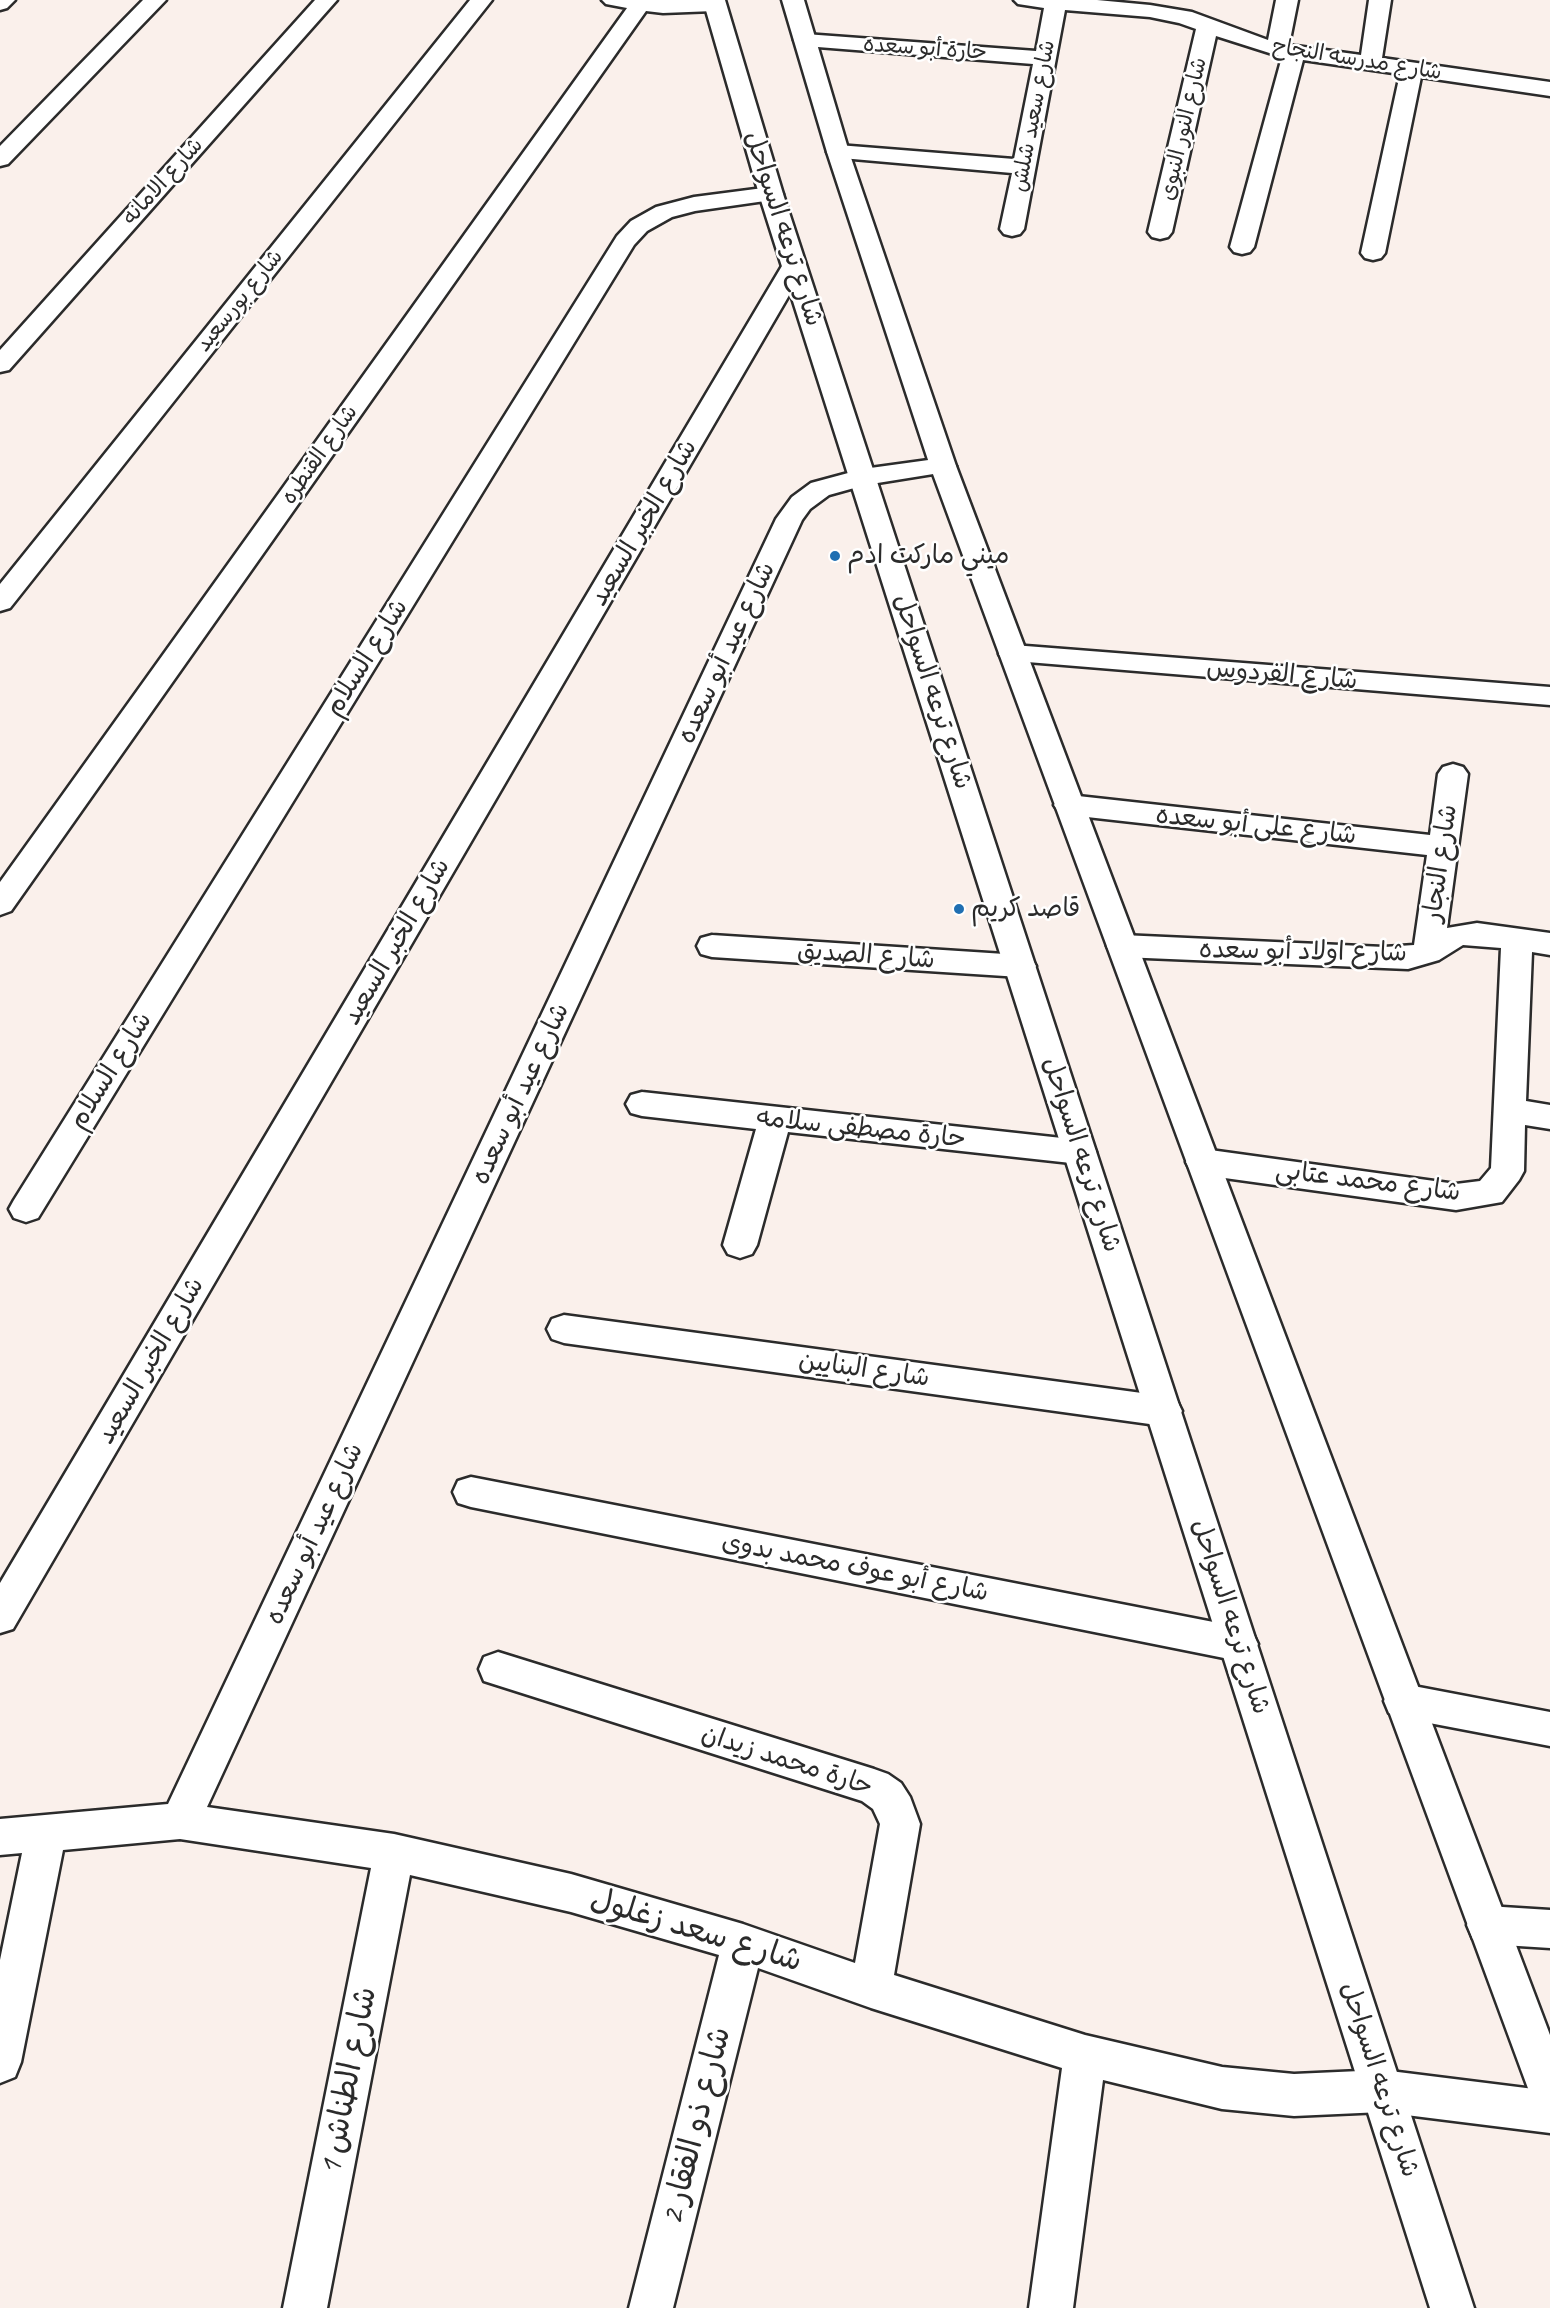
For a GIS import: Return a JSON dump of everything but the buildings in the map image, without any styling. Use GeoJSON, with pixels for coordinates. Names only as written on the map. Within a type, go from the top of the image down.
{"type":"FeatureCollection","features":[{"type":"Feature","properties":{"kind":"street"},"geometry":{"type":"LineString","coordinates":[[0,4],[4,0]]}},
{"type":"Feature","properties":{"kind":"street"},"geometry":{"type":"LineString","coordinates":[[0,159],[155,0]]}},
{"type":"Feature","properties":{"kind":"street","name":"شارع الامانه"},"geometry":{"type":"LineString","coordinates":[[0,365],[326,0]]}},
{"type":"Feature","properties":{"kind":"street","name":"شارع بورسعيد"},"geometry":{"type":"LineString","coordinates":[[0,602],[481,0]]}},
{"type":"Feature","properties":{"kind":"street"},"geometry":{"type":"LineString","coordinates":[[613,0],[640,5],[685,8],[714,2]]}},
{"type":"Feature","properties":{"kind":"street"},"geometry":{"type":"LineString","coordinates":[[793,0],[838,152],[943,466],[1550,2091]]}},
{"type":"Feature","properties":{"kind":"street","name":"شارع مدرسه النجاح"},"geometry":{"type":"LineString","coordinates":[[1025,0],[1151,5],[1286,51],[1550,89]]}},
{"type":"Feature","properties":{"kind":"street"},"geometry":{"type":"LineString","coordinates":[[1242,247],[1286,51],[1287,0]]}},
{"type":"Feature","properties":{"kind":"street"},"geometry":{"type":"LineString","coordinates":[[1370,64],[1380,0]]}},
{"type":"Feature","properties":{"kind":"street","name":"شارع ترعه السواحل"},"geometry":{"type":"LineString","coordinates":[[714,2],[771,194],[1452,2308]]}},
{"type":"Feature","properties":{"kind":"street","name":"شارع سعيد شلش"},"geometry":{"type":"LineString","coordinates":[[1012,229],[1056,3]]}},
{"type":"Feature","properties":{"kind":"street","name":"شارع القنطره"},"geometry":{"type":"LineString","coordinates":[[0,904],[640,5]]}},
{"type":"Feature","properties":{"kind":"street","name":"شارع النور النبوى"},"geometry":{"type":"LineString","coordinates":[[1160,232],[1208,25]]}},
{"type":"Feature","properties":{"kind":"street","name":"حارة أبو سعده"},"geometry":{"type":"LineString","coordinates":[[805,40],[1045,58]]}},
{"type":"Feature","properties":{"kind":"street"},"geometry":{"type":"LineString","coordinates":[[1373,253],[1412,70]]}},
{"type":"Feature","properties":{"kind":"street"},"geometry":{"type":"LineString","coordinates":[[838,152],[1024,167]]}},
{"type":"Feature","properties":{"kind":"street","name":"شارع السلام"},"geometry":{"type":"LineString","coordinates":[[26,1209],[625,241],[639,226],[664,212],[694,204],[771,194]]}},
{"type":"Feature","properties":{"kind":"street","name":"شارع الخبر السعيد"},"geometry":{"type":"LineString","coordinates":[[0,1617],[795,266]]}},
{"type":"Feature","properties":{"kind":"street","name":"شارع عيد أبو سعده"},"geometry":{"type":"LineString","coordinates":[[180,1821],[789,519],[801,503],[820,489],[863,477],[943,466]]}},
{"type":"Feature","properties":{"kind":"street","name":"شارع الفردوس"},"geometry":{"type":"LineString","coordinates":[[1013,654],[1550,696]]}},
{"type":"Feature","properties":{"kind":"street","name":"شارع النجار"},"geometry":{"type":"LineString","coordinates":[[1428,952],[1453,774]]}},
{"type":"Feature","properties":{"kind":"street","name":"شارع على أبو سعده"},"geometry":{"type":"LineString","coordinates":[[1069,805],[1443,847]]}},
{"type":"Feature","properties":{"kind":"street","name":"شارع اولاد أبو سعده"},"geometry":{"type":"LineString","coordinates":[[1122,946],[1408,958],[1428,952],[1455,936],[1466,934],[1550,944]]}},
{"type":"Feature","properties":{"kind":"street","name":"شارع محمد عتابى"},"geometry":{"type":"LineString","coordinates":[[1203,1162],[1456,1197],[1490,1193],[1507,1171],[1517,939]]}},
{"type":"Feature","properties":{"kind":"street","name":"شارع الصديق"},"geometry":{"type":"LineString","coordinates":[[712,946],[1020,966]]}},
{"type":"Feature","properties":{"kind":"street","name":"حارة مصطفى سلامه"},"geometry":{"type":"LineString","coordinates":[[642,1104],[1080,1152]]}},
{"type":"Feature","properties":{"kind":"street"},"geometry":{"type":"LineString","coordinates":[[1510,1111],[1550,1118]]}},
{"type":"Feature","properties":{"kind":"street"},"geometry":{"type":"LineString","coordinates":[[740,1245],[775,1120]]}},
{"type":"Feature","properties":{"kind":"street","name":"شارع البنايين"},"geometry":{"type":"LineString","coordinates":[[564,1329],[1164,1411]]}},
{"type":"Feature","properties":{"kind":"street","name":"شارع أبو عوف محمد بدوى"},"geometry":{"type":"LineString","coordinates":[[471,1492],[1239,1644]]}},
{"type":"Feature","properties":{"kind":"street","name":"حارة محمد زيدان"},"geometry":{"type":"LineString","coordinates":[[498,1669],[874,1787],[887,1796],[896,1810],[900,1824],[871,1988]]}},
{"type":"Feature","properties":{"kind":"street"},"geometry":{"type":"LineString","coordinates":[[1403,1701],[1550,1729]]}},
{"type":"Feature","properties":{"kind":"street","name":"شارع سعد زغلول"},"geometry":{"type":"LineString","coordinates":[[0,1837],[180,1821],[394,1853],[571,1893],[743,1943],[871,1988],[1085,2055],[1222,2088],[1294,2095],[1382,2091],[1550,2112]]}},
{"type":"Feature","properties":{"kind":"street"},"geometry":{"type":"LineString","coordinates":[[0,2058],[46,1834]]}},
{"type":"Feature","properties":{"kind":"street","name":"شارع الطناش 1"},"geometry":{"type":"LineString","coordinates":[[304,2308],[394,1853]]}},
{"type":"Feature","properties":{"kind":"street"},"geometry":{"type":"LineString","coordinates":[[1487,1925],[1550,1929]]}},
{"type":"Feature","properties":{"kind":"street","name":"شارع ذو الفقار 2"},"geometry":{"type":"LineString","coordinates":[[651,2308],[743,1943]]}},
{"type":"Feature","properties":{"kind":"street"},"geometry":{"type":"LineString","coordinates":[[1051,2308],[1085,2055]]}},
{"type":"Feature","properties":{"kind":"place","name":"ميني ماركت ادم"},"geometry":{"type":"Point","coordinates":[835,556]}},
{"type":"Feature","properties":{"kind":"place","name":"قاصد كريم"},"geometry":{"type":"Point","coordinates":[959,909]}}]}
